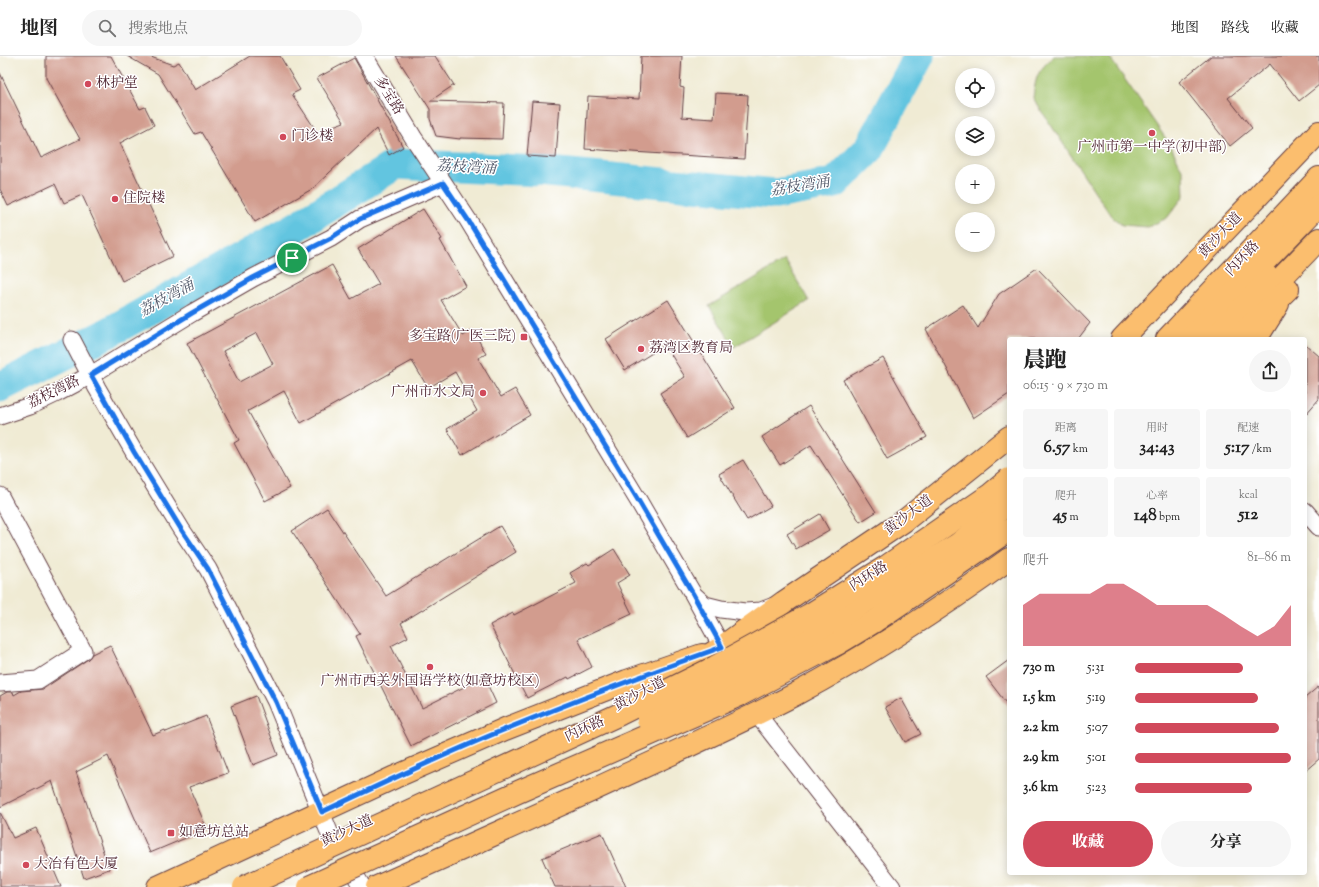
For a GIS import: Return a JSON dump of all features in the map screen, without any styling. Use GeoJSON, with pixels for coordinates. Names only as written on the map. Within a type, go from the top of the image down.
{"type":"FeatureCollection","features":[{"type":"Feature","properties":{"kind":"main road","name":"黄沙大道"},"geometry":{"type":"LineString","coordinates":[[1124,337],[1319,132]]}},
{"type":"Feature","properties":{"kind":"main road","name":"内环路"},"geometry":{"type":"LineString","coordinates":[[1169,337],[1256,258],[1319,178]]}},
{"type":"Feature","properties":{"kind":"main road"},"geometry":{"type":"LineString","coordinates":[[1192,337],[1256,258],[1319,205]]}},
{"type":"Feature","properties":{"kind":"main road"},"geometry":{"type":"LineString","coordinates":[[1216,337],[1319,227]]}},
{"type":"Feature","properties":{"kind":"main road"},"geometry":{"type":"LineString","coordinates":[[1226,337],[1319,239]]}},
{"type":"Feature","properties":{"kind":"main road"},"geometry":{"type":"LineString","coordinates":[[1239,337],[1286,292],[1319,256]]}},
{"type":"Feature","properties":{"kind":"main road"},"geometry":{"type":"LineString","coordinates":[[1257,337],[1286,292]]}},
{"type":"Feature","properties":{"kind":"main road","name":"黄沙大道"},"geometry":{"type":"LineString","coordinates":[[232,887],[332,839],[617,708],[659,686],[722,647],[784,602],[904,521],[1007,440]]}},
{"type":"Feature","properties":{"kind":"main road","name":"内环路"},"geometry":{"type":"LineString","coordinates":[[244,887],[620,714],[715,667],[809,615],[884,568],[1007,481]]}},
{"type":"Feature","properties":{"kind":"main road"},"geometry":{"type":"LineString","coordinates":[[518,792],[635,726],[761,663],[820,630],[958,544],[1007,505]]}},
{"type":"Feature","properties":{"kind":"main road"},"geometry":{"type":"LineString","coordinates":[[904,521],[896,533],[893,548],[895,558],[902,570],[910,579],[917,584],[932,587]]}},
{"type":"Feature","properties":{"kind":"main road","name":"内环路"},"geometry":{"type":"LineString","coordinates":[[309,887],[518,792],[740,694],[837,644],[907,600],[1007,531]]}},
{"type":"Feature","properties":{"kind":"main road"},"geometry":{"type":"LineString","coordinates":[[313,887],[357,878],[529,788],[710,711],[766,684],[845,642],[932,587],[1007,535]]}},
{"type":"Feature","properties":{"kind":"main road"},"geometry":{"type":"LineString","coordinates":[[377,887],[757,714],[843,667],[944,605],[1007,560]]}},
{"type":"Feature","properties":{"kind":"main road"},"geometry":{"type":"LineString","coordinates":[[158,887],[396,777],[505,729],[627,681],[722,647]]}},
{"type":"Feature","properties":{"kind":"street","name":"多宝路"},"geometry":{"type":"LineString","coordinates":[[364,56],[443,183]]}},
{"type":"Feature","properties":{"kind":"street","name":"荔枝湾路"},"geometry":{"type":"LineString","coordinates":[[0,416],[30,406],[91,375],[192,313],[253,278],[331,238],[360,219],[443,183]]}},
{"type":"Feature","properties":{"kind":"street"},"geometry":{"type":"LineString","coordinates":[[443,183],[472,227],[592,425],[693,594],[722,647],[724,671],[722,684],[715,704],[710,711]]}},
{"type":"Feature","properties":{"kind":"street"},"geometry":{"type":"LineString","coordinates":[[72,340],[134,452],[181,529],[208,569],[276,702],[332,839]]}},
{"type":"Feature","properties":{"kind":"street"},"geometry":{"type":"LineString","coordinates":[[0,496],[83,651],[38,680],[0,682]]}},
{"type":"Feature","properties":{"kind":"street"},"geometry":{"type":"LineString","coordinates":[[1307,513],[1319,527]]}},
{"type":"Feature","properties":{"kind":"street"},"geometry":{"type":"LineString","coordinates":[[932,587],[944,605]]}},
{"type":"Feature","properties":{"kind":"street"},"geometry":{"type":"LineString","coordinates":[[693,594],[706,604],[721,609],[745,612],[760,610],[784,602]]}},
{"type":"Feature","properties":{"kind":"street"},"geometry":{"type":"LineString","coordinates":[[757,714],[892,887]]}},
{"type":"Feature","properties":{"kind":"green space"},"geometry":{"type":"Polygon","coordinates":[[[1054,56],[1108,56],[1110,58],[1171,146],[1183,172],[1184,196],[1167,218],[1148,227],[1122,225],[1111,216],[1033,98],[1038,74],[1054,56]]]}},
{"type":"Feature","properties":{"kind":"green space"},"geometry":{"type":"Polygon","coordinates":[[[785,260],[809,301],[734,347],[709,306],[785,260]]]}},
{"type":"Feature","properties":{"kind":"building"},"geometry":{"type":"Polygon","coordinates":[[[46,56],[111,56],[140,109],[145,107],[154,125],[120,143],[173,256],[122,281],[82,195],[64,203],[55,184],[8,206],[0,189],[0,73],[41,158],[80,139],[46,78],[46,56]]]}},
{"type":"Feature","properties":{"kind":"building","name":"门诊楼"},"geometry":{"type":"Polygon","coordinates":[[[127,56],[148,56],[173,65],[179,62],[195,90],[250,56],[280,56],[300,90],[292,94],[317,132],[344,122],[317,78],[354,58],[403,147],[389,155],[376,129],[312,189],[255,222],[201,132],[195,134],[158,74],[127,56]]]}},
{"type":"Feature","properties":{"kind":"building"},"geometry":{"type":"Polygon","coordinates":[[[396,56],[435,56],[454,85],[430,101],[504,103],[502,139],[460,139],[436,136],[430,119],[430,109],[396,56]]]}},
{"type":"Feature","properties":{"kind":"building"},"geometry":{"type":"Polygon","coordinates":[[[641,56],[682,56],[680,87],[684,88],[682,117],[714,119],[716,93],[748,95],[744,159],[585,149],[588,96],[639,99],[641,56]]]}},
{"type":"Feature","properties":{"kind":"building"},"geometry":{"type":"Polygon","coordinates":[[[1211,56],[1319,56],[1319,85],[1299,101],[1270,64],[1228,98],[1252,128],[1230,146],[1179,82],[1211,56]]]}},
{"type":"Feature","properties":{"kind":"building"},"geometry":{"type":"Polygon","coordinates":[[[532,101],[560,103],[556,158],[527,156],[532,101]]]}},
{"type":"Feature","properties":{"kind":"building"},"geometry":{"type":"Polygon","coordinates":[[[423,209],[442,239],[440,240],[466,286],[441,300],[463,336],[473,330],[486,354],[478,358],[501,397],[515,389],[530,415],[462,455],[447,429],[477,411],[455,372],[428,388],[412,361],[301,423],[284,391],[248,411],[290,488],[265,501],[234,443],[239,440],[187,343],[332,265],[351,299],[379,284],[358,249],[423,209]],[[257,333],[223,351],[239,382],[273,364],[257,333]]]}},
{"type":"Feature","properties":{"kind":"building"},"geometry":{"type":"Polygon","coordinates":[[[1037,268],[1090,323],[1080,337],[1007,337],[1007,395],[973,418],[926,329],[963,305],[978,328],[999,294],[1037,268]]]}},
{"type":"Feature","properties":{"kind":"building","name":"荔湾区教育局"},"geometry":{"type":"Polygon","coordinates":[[[668,300],[735,408],[687,438],[660,393],[685,377],[665,345],[625,370],[606,339],[668,300]]]}},
{"type":"Feature","properties":{"kind":"building"},"geometry":{"type":"Polygon","coordinates":[[[1307,346],[1319,356],[1319,399],[1307,413],[1307,346]]]}},
{"type":"Feature","properties":{"kind":"building"},"geometry":{"type":"Polygon","coordinates":[[[883,358],[927,437],[887,459],[843,380],[883,358]]]}},
{"type":"Feature","properties":{"kind":"building"},"geometry":{"type":"Polygon","coordinates":[[[809,406],[876,512],[860,522],[811,445],[780,465],[762,437],[809,406]]]}},
{"type":"Feature","properties":{"kind":"building"},"geometry":{"type":"Polygon","coordinates":[[[743,460],[771,506],[747,520],[719,474],[743,460]]]}},
{"type":"Feature","properties":{"kind":"building"},"geometry":{"type":"Polygon","coordinates":[[[327,508],[386,596],[500,526],[516,552],[401,623],[408,637],[391,646],[422,708],[484,677],[496,703],[411,746],[356,636],[360,634],[292,531],[327,508]]]}},
{"type":"Feature","properties":{"kind":"building"},"geometry":{"type":"Polygon","coordinates":[[[820,514],[829,530],[796,549],[787,534],[820,514]]]}},
{"type":"Feature","properties":{"kind":"building"},"geometry":{"type":"Polygon","coordinates":[[[614,549],[630,575],[617,583],[632,614],[578,639],[592,667],[569,679],[568,677],[527,698],[490,625],[513,613],[514,615],[576,583],[570,573],[587,563],[589,565],[614,549]]]}},
{"type":"Feature","properties":{"kind":"building"},"geometry":{"type":"Polygon","coordinates":[[[110,645],[153,735],[165,730],[166,732],[206,716],[228,773],[189,787],[207,829],[150,853],[108,756],[76,772],[109,869],[84,878],[52,781],[0,807],[0,696],[7,692],[13,692],[14,695],[21,691],[43,689],[88,659],[92,654],[110,645]]]}},
{"type":"Feature","properties":{"kind":"building"},"geometry":{"type":"Polygon","coordinates":[[[1007,661],[1007,704],[986,677],[1007,661]]]}},
{"type":"Feature","properties":{"kind":"building"},"geometry":{"type":"Polygon","coordinates":[[[1319,686],[1319,759],[1307,769],[1307,696],[1319,686]]]}},
{"type":"Feature","properties":{"kind":"building"},"geometry":{"type":"Polygon","coordinates":[[[256,696],[278,755],[253,765],[231,706],[256,696]]]}},
{"type":"Feature","properties":{"kind":"building"},"geometry":{"type":"Polygon","coordinates":[[[901,698],[921,734],[905,742],[885,707],[901,698]]]}},
{"type":"Feature","properties":{"kind":"building","name":"大冶有色大厦"},"geometry":{"type":"Polygon","coordinates":[[[0,812],[13,838],[36,828],[61,887],[0,887],[0,812]]]}},
{"type":"Feature","properties":{"kind":"building"},"geometry":{"type":"Polygon","coordinates":[[[602,833],[626,887],[555,887],[542,858],[602,833]]]}},
{"type":"Feature","properties":{"kind":"waterway","name":"荔枝湾涌"},"geometry":{"type":"LineString","coordinates":[[0,387],[106,334],[298,226],[396,164],[539,171],[776,194],[835,183],[869,149],[919,56]]}},
{"type":"Feature","properties":{"kind":"place","name":"林护堂"},"geometry":{"type":"Point","coordinates":[88,84]}},
{"type":"Feature","properties":{"kind":"place","name":"广州市第一中学(初中部)"},"geometry":{"type":"Point","coordinates":[1152,133]}},
{"type":"Feature","properties":{"kind":"place","name":"门诊楼"},"geometry":{"type":"Point","coordinates":[283,137]}},
{"type":"Feature","properties":{"kind":"place","name":"住院楼"},"geometry":{"type":"Point","coordinates":[115,199]}},
{"type":"Feature","properties":{"kind":"place","name":"多宝路(广医三院)"},"geometry":{"type":"Point","coordinates":[524,337]}},
{"type":"Feature","properties":{"kind":"place","name":"荔湾区教育局"},"geometry":{"type":"Point","coordinates":[641,349]}},
{"type":"Feature","properties":{"kind":"place","name":"广州市水文局"},"geometry":{"type":"Point","coordinates":[483,393]}},
{"type":"Feature","properties":{"kind":"place","name":"广州市西关外国语学校(如意坊校区)"},"geometry":{"type":"Point","coordinates":[430,667]}},
{"type":"Feature","properties":{"kind":"place","name":"如意坊总站"},"geometry":{"type":"Point","coordinates":[171,833]}},
{"type":"Feature","properties":{"kind":"place","name":"大冶有色大厦"},"geometry":{"type":"Point","coordinates":[26,865]}},
{"type":"Feature","properties":{"kind":"route"},"geometry":{"type":"LineString","coordinates":[[443,183],[468,220],[638,500],[722,647],[627,681],[505,729],[396,777],[322,812],[276,702],[208,569],[181,529],[134,452],[91,375],[192,313],[253,278],[292,258],[331,238],[360,219],[443,183]]}}]}
